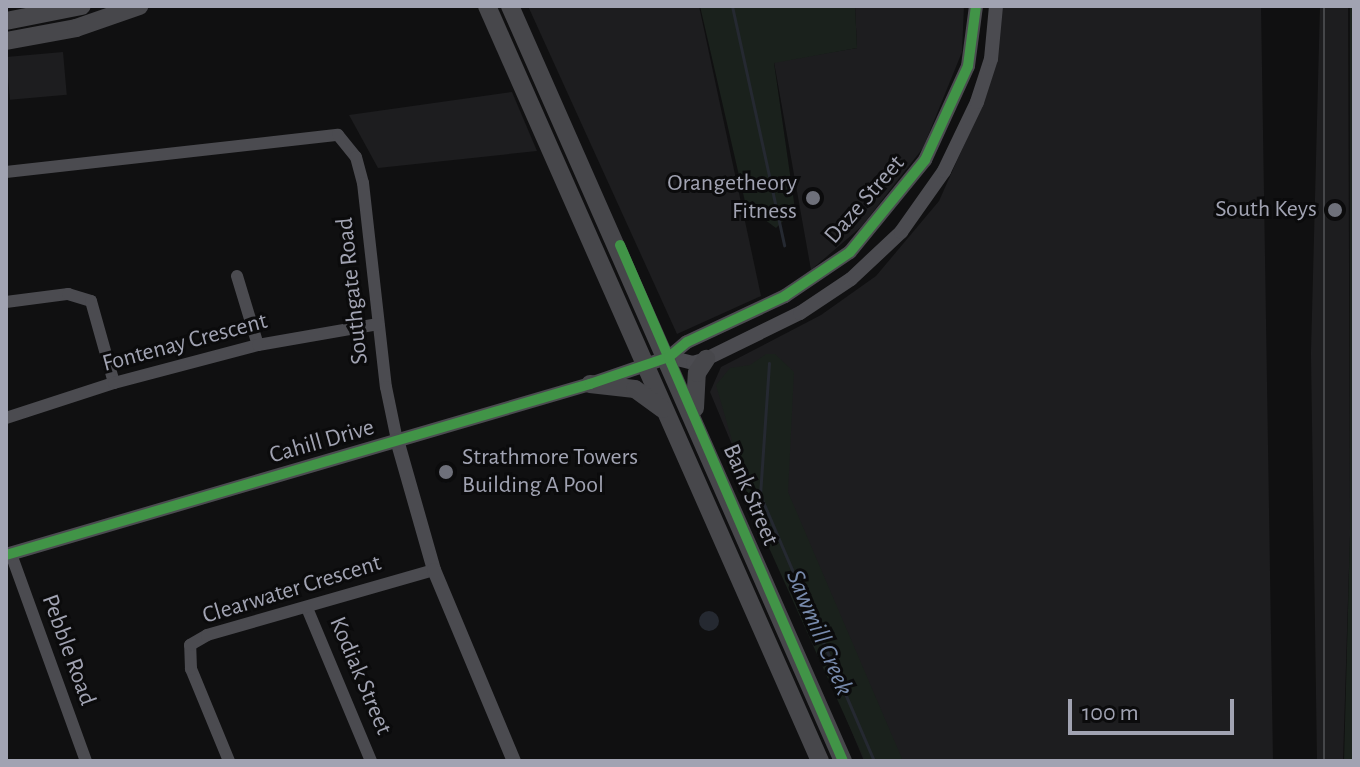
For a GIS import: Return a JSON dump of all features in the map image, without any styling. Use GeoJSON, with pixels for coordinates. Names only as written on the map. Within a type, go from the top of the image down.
{"type":"FeatureCollection","features":[{"type":"Feature","properties":{"kind":"main road"},"geometry":{"type":"LineString","coordinates":[[6,21],[82,6]]}},
{"type":"Feature","properties":{"kind":"main road"},"geometry":{"type":"LineString","coordinates":[[6,41],[76,28],[139,6]]}},
{"type":"Feature","properties":{"kind":"main road","name":"Bank Street"},"geometry":{"type":"LineString","coordinates":[[487,6],[648,364],[820,761]]}},
{"type":"Feature","properties":{"kind":"main road","name":"Bank Street"},"geometry":{"type":"LineString","coordinates":[[510,6],[620,245],[843,761]]}},
{"type":"Feature","properties":{"kind":"main road"},"geometry":{"type":"LineString","coordinates":[[531,100],[550,93]]}},
{"type":"Feature","properties":{"kind":"main road"},"geometry":{"type":"LineString","coordinates":[[597,252],[620,245]]}},
{"type":"Feature","properties":{"kind":"main road"},"geometry":{"type":"LineString","coordinates":[[695,419],[694,384],[706,359]]}},
{"type":"Feature","properties":{"kind":"main road"},"geometry":{"type":"LineString","coordinates":[[590,384],[635,389],[671,417]]}},
{"type":"Feature","properties":{"kind":"street","name":"Daze Street"},"geometry":{"type":"LineString","coordinates":[[648,364],[669,357],[687,342],[758,310],[850,252],[925,160],[955,102],[976,32],[976,6]]}},
{"type":"Feature","properties":{"kind":"street","name":"Daze Street"},"geometry":{"type":"LineString","coordinates":[[669,357],[693,363],[768,329],[851,279],[901,232],[944,171],[977,102],[995,36],[996,6]]}},
{"type":"Feature","properties":{"kind":"street"},"geometry":{"type":"LineString","coordinates":[[976,32],[995,36]]}},
{"type":"Feature","properties":{"kind":"street","name":"Southgate Road"},"geometry":{"type":"LineString","coordinates":[[6,172],[338,135],[356,157],[363,183],[378,324],[397,440],[434,570],[514,761]]}},
{"type":"Feature","properties":{"kind":"street"},"geometry":{"type":"LineString","coordinates":[[925,160],[944,171]]}},
{"type":"Feature","properties":{"kind":"street"},"geometry":{"type":"LineString","coordinates":[[237,276],[258,345]]}},
{"type":"Feature","properties":{"kind":"street"},"geometry":{"type":"LineString","coordinates":[[6,302],[68,294],[91,301],[114,383]]}},
{"type":"Feature","properties":{"kind":"street"},"geometry":{"type":"LineString","coordinates":[[758,310],[768,329]]}},
{"type":"Feature","properties":{"kind":"street","name":"Fontenay Crescent"},"geometry":{"type":"LineString","coordinates":[[6,418],[114,383],[258,345],[378,324]]}},
{"type":"Feature","properties":{"kind":"street","name":"Cahill Drive"},"geometry":{"type":"LineString","coordinates":[[8,554],[590,384],[648,364]]}},
{"type":"Feature","properties":{"kind":"street","name":"Pebble Road"},"geometry":{"type":"LineString","coordinates":[[8,554],[86,761]]}},
{"type":"Feature","properties":{"kind":"street","name":"Clearwater Crescent"},"geometry":{"type":"LineString","coordinates":[[229,761],[191,669],[190,645],[207,635],[434,570]]}},
{"type":"Feature","properties":{"kind":"street","name":"Kodiak Street"},"geometry":{"type":"LineString","coordinates":[[307,608],[371,761]]}},
{"type":"Feature","properties":{"kind":"shaded area"},"geometry":{"type":"Polygon","coordinates":[[[528,6],[699,6],[761,296],[677,334],[528,6]]]}},
{"type":"Feature","properties":{"kind":"shaded area"},"geometry":{"type":"Polygon","coordinates":[[[700,6],[855,6],[857,48],[774,63],[795,209],[776,228],[746,206],[700,6]]]}},
{"type":"Feature","properties":{"kind":"shaded area"},"geometry":{"type":"Polygon","coordinates":[[[855,6],[964,6],[962,52],[923,148],[861,227],[811,270],[774,62],[857,48],[855,6]]]}},
{"type":"Feature","properties":{"kind":"shaded area"},"geometry":{"type":"Polygon","coordinates":[[[1002,6],[1261,6],[1273,761],[864,761],[710,392],[721,367],[821,315],[876,276],[939,201],[968,136],[1002,6]]]}},
{"type":"Feature","properties":{"kind":"shaded area"},"geometry":{"type":"Polygon","coordinates":[[[1320,6],[1348,6],[1350,535],[1343,761],[1317,761],[1311,353],[1320,6]]]}},
{"type":"Feature","properties":{"kind":"shaded area"},"geometry":{"type":"Polygon","coordinates":[[[1350,6],[1354,6],[1354,761],[1344,761],[1350,535],[1350,6]]]}},
{"type":"Feature","properties":{"kind":"shaded area"},"geometry":{"type":"Polygon","coordinates":[[[63,52],[67,95],[10,100],[6,57],[63,52]]]}},
{"type":"Feature","properties":{"kind":"shaded area"},"geometry":{"type":"Polygon","coordinates":[[[512,92],[537,151],[378,168],[349,115],[512,92]]]}},
{"type":"Feature","properties":{"kind":"shaded area"},"geometry":{"type":"Polygon","coordinates":[[[766,354],[775,354],[794,372],[788,492],[903,761],[865,761],[752,510],[716,385],[730,368],[750,365],[766,354]]]}},
{"type":"Feature","properties":{"kind":"shaded area","name":"Strathmore Towers Building A Pool"},"geometry":{"type":"Polygon","coordinates":[[[446,463],[453,466],[456,473],[453,480],[446,483],[439,480],[436,473],[439,466],[446,463]]]}},
{"type":"Feature","properties":{"kind":"shaded area"},"geometry":{"type":"Polygon","coordinates":[[[709,611],[716,614],[719,621],[716,628],[709,631],[702,628],[699,621],[702,614],[709,611]]]}},
{"type":"Feature","properties":{"kind":"waterway","name":"Sawmill Creek"},"geometry":{"type":"LineString","coordinates":[[732,6],[784,245]]}},
{"type":"Feature","properties":{"kind":"waterway","name":"Sawmill Creek"},"geometry":{"type":"LineString","coordinates":[[769,363],[760,495],[874,761]]}},
{"type":"Feature","properties":{"kind":"tram line"},"geometry":{"type":"LineString","coordinates":[[1324,6],[1324,761]]}},
{"type":"Feature","properties":{"kind":"cycle path"},"geometry":{"type":"LineString","coordinates":[[6,555],[590,384],[669,357],[687,342],[785,296],[850,252],[925,160],[968,66],[976,6]]}},
{"type":"Feature","properties":{"kind":"cycle path"},"geometry":{"type":"LineString","coordinates":[[620,245],[843,761]]}},
{"type":"Feature","properties":{"kind":"place","name":"Orangetheory Fitness"},"geometry":{"type":"Point","coordinates":[813,198]}},
{"type":"Feature","properties":{"kind":"place","name":"South Keys"},"geometry":{"type":"Point","coordinates":[1335,210]}},
{"type":"Feature","properties":{"kind":"place","name":"Strathmore Towers Building A Pool"},"geometry":{"type":"Point","coordinates":[446,472]}}]}
